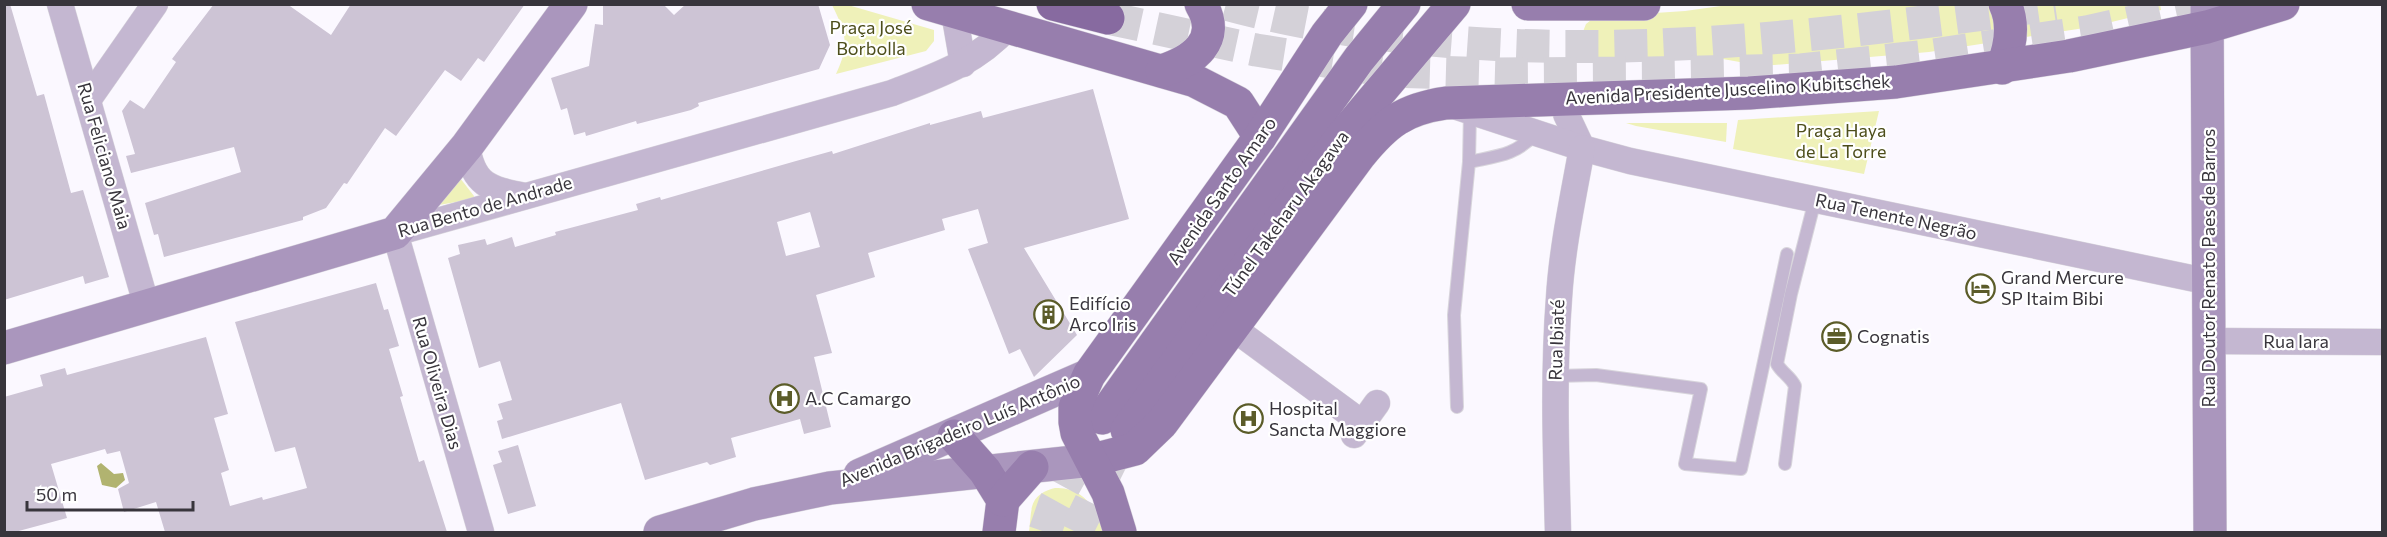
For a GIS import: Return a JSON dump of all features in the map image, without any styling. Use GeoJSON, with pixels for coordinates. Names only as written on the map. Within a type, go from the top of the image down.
{"type":"FeatureCollection","features":[{"type":"Feature","properties":{"kind":"highway"},"geometry":{"type":"LineString","coordinates":[[1053,4],[1108,18]]}},
{"type":"Feature","properties":{"kind":"main road"},"geometry":{"type":"LineString","coordinates":[[1162,71],[1196,56],[1205,42],[1209,26],[1201,4]]}},
{"type":"Feature","properties":{"kind":"main road","name":"Avenida Santo Amaro"},"geometry":{"type":"LineString","coordinates":[[1120,532],[1108,493],[1093,460],[1077,433],[1075,407],[1089,375],[1260,137],[1327,34],[1351,4]]}},
{"type":"Feature","properties":{"kind":"main road","name":"Túnel Takeharu Akagawa"},"geometry":{"type":"LineString","coordinates":[[1404,4],[1359,59],[1114,424],[1339,140],[1454,4]]}},
{"type":"Feature","properties":{"kind":"main road"},"geometry":{"type":"LineString","coordinates":[[1528,4],[1644,4]]}},
{"type":"Feature","properties":{"kind":"main road"},"geometry":{"type":"LineString","coordinates":[[2002,68],[2010,40],[2011,27],[2005,4]]}},
{"type":"Feature","properties":{"kind":"main road","name":"Avenida Presidente Juscelino Kubitschek"},"geometry":{"type":"LineString","coordinates":[[1233,328],[1360,155],[1385,126],[1402,115],[1427,106],[1458,107],[1575,98],[1820,88],[1896,82],[2002,68],[2207,16],[2283,4]]}},
{"type":"Feature","properties":{"kind":"main road"},"geometry":{"type":"LineString","coordinates":[[941,8],[1162,71],[1211,88],[1238,103],[1260,137]]}},
{"type":"Feature","properties":{"kind":"main road"},"geometry":{"type":"LineString","coordinates":[[1093,460],[1135,449],[1147,440],[1233,328]]}},
{"type":"Feature","properties":{"kind":"main road"},"geometry":{"type":"LineString","coordinates":[[954,436],[985,471],[1003,500]]}},
{"type":"Feature","properties":{"kind":"main road"},"geometry":{"type":"LineString","coordinates":[[999,532],[1003,500],[1032,467]]}},
{"type":"Feature","properties":{"kind":"street","name":"Rua Feliciano Maia"},"geometry":{"type":"LineString","coordinates":[[60,4],[147,307]]}},
{"type":"Feature","properties":{"kind":"street"},"geometry":{"type":"LineString","coordinates":[[88,100],[155,4]]}},
{"type":"Feature","properties":{"kind":"street"},"geometry":{"type":"LineString","coordinates":[[395,233],[467,146],[571,4]]}},
{"type":"Feature","properties":{"kind":"street"},"geometry":{"type":"LineString","coordinates":[[941,8],[963,64]]}},
{"type":"Feature","properties":{"kind":"street","name":"Rua Doutor Renato Paes de Barros"},"geometry":{"type":"LineString","coordinates":[[2207,16],[2210,532]]}},
{"type":"Feature","properties":{"kind":"street","name":"Rua Bento de Andrade"},"geometry":{"type":"LineString","coordinates":[[4,348],[395,233],[892,93],[930,80],[963,64],[990,46],[1008,27]]}},
{"type":"Feature","properties":{"kind":"street"},"geometry":{"type":"LineString","coordinates":[[1575,98],[1569,104],[1566,114],[1582,148]]}},
{"type":"Feature","properties":{"kind":"street","name":"Rua Tenente Negrão"},"geometry":{"type":"LineString","coordinates":[[1458,107],[1582,148],[1815,200],[2210,282]]}},
{"type":"Feature","properties":{"kind":"street"},"geometry":{"type":"LineString","coordinates":[[467,146],[474,173],[483,183],[502,191],[525,196]]}},
{"type":"Feature","properties":{"kind":"street","name":"Rua Ibiaté"},"geometry":{"type":"LineString","coordinates":[[1558,532],[1555,376],[1564,249],[1582,148]]}},
{"type":"Feature","properties":{"kind":"street","name":"Rua Oliveira Dias"},"geometry":{"type":"LineString","coordinates":[[395,233],[481,532]]}},
{"type":"Feature","properties":{"kind":"street"},"geometry":{"type":"LineString","coordinates":[[1233,328],[1358,429],[1377,403]]}},
{"type":"Feature","properties":{"kind":"street","name":"Rua Iara"},"geometry":{"type":"LineString","coordinates":[[2209,341],[2382,342]]}},
{"type":"Feature","properties":{"kind":"street","name":"Avenida Brigadeiro Luís Antônio"},"geometry":{"type":"LineString","coordinates":[[660,532],[717,524],[830,488],[954,436],[1089,375]]}},
{"type":"Feature","properties":{"kind":"street","name":"Avenida Brigadeiro Luís Antônio"},"geometry":{"type":"LineString","coordinates":[[830,488],[1093,460]]}},
{"type":"Feature","properties":{"kind":"lane"},"geometry":{"type":"LineString","coordinates":[[1457,406],[1454,315],[1469,162],[1458,107]]}},
{"type":"Feature","properties":{"kind":"lane"},"geometry":{"type":"LineString","coordinates":[[1469,162],[1516,150],[1535,134]]}},
{"type":"Feature","properties":{"kind":"lane"},"geometry":{"type":"LineString","coordinates":[[1785,464],[1795,386],[1778,364],[1791,294],[1815,200]]}},
{"type":"Feature","properties":{"kind":"lane"},"geometry":{"type":"LineString","coordinates":[[1555,376],[1596,375],[1701,389],[1685,464],[1741,469],[1786,254]]}},
{"type":"Feature","properties":{"kind":"green space"},"geometry":{"type":"Polygon","coordinates":[[[2160,4],[2161,10],[2091,27],[1929,52],[1762,66],[1706,56],[1595,60],[1586,53],[1580,39],[1586,24],[1595,17],[1685,11],[1728,5],[2160,4]]]}},
{"type":"Feature","properties":{"kind":"green space","name":"Praça José Borbolla"},"geometry":{"type":"Polygon","coordinates":[[[832,5],[848,5],[934,30],[934,41],[926,51],[836,74],[845,47],[843,31],[832,5]]]}},
{"type":"Feature","properties":{"kind":"green space","name":"Praça Haya de La Torre"},"geometry":{"type":"Polygon","coordinates":[[[1879,111],[1864,174],[1733,149],[1738,120],[1879,111]]]}},
{"type":"Feature","properties":{"kind":"green space"},"geometry":{"type":"Polygon","coordinates":[[[1626,123],[1727,123],[1726,142],[1636,126],[1626,123]]]}},
{"type":"Feature","properties":{"kind":"green space"},"geometry":{"type":"Polygon","coordinates":[[[460,178],[474,196],[473,199],[439,205],[460,178]]]}},
{"type":"Feature","properties":{"kind":"green space"},"geometry":{"type":"Polygon","coordinates":[[[1055,488],[1065,488],[1081,495],[1093,507],[1103,532],[1029,532],[1033,504],[1040,495],[1055,488]]]}},
{"type":"Feature","properties":{"kind":"shaded area"},"geometry":{"type":"Polygon","coordinates":[[[101,463],[114,474],[123,473],[125,480],[116,488],[102,485],[97,466],[101,463]]]}},
{"type":"Feature","properties":{"kind":"building"},"geometry":{"type":"Polygon","coordinates":[[[4,4],[10,4],[37,96],[44,94],[71,193],[83,190],[109,277],[85,284],[83,276],[4,300],[4,4]]]}},
{"type":"Feature","properties":{"kind":"building"},"geometry":{"type":"Polygon","coordinates":[[[214,4],[287,4],[331,35],[351,4],[525,4],[484,62],[478,58],[461,81],[445,70],[396,136],[385,128],[347,184],[344,183],[326,208],[303,217],[303,220],[164,257],[158,234],[154,235],[145,203],[241,172],[234,147],[131,173],[126,156],[135,154],[122,111],[130,100],[144,109],[176,62],[172,59],[214,4]]]}},
{"type":"Feature","properties":{"kind":"building"},"geometry":{"type":"Polygon","coordinates":[[[603,4],[663,4],[674,15],[686,4],[818,4],[830,45],[819,69],[698,103],[699,106],[691,110],[637,124],[636,121],[586,136],[585,132],[574,135],[567,108],[561,110],[551,78],[589,66],[595,24],[603,25],[603,4]]]}},
{"type":"Feature","properties":{"kind":"building"},"geometry":{"type":"Polygon","coordinates":[[[1093,89],[1129,219],[1024,248],[1077,335],[1034,377],[1020,349],[1009,354],[968,249],[988,243],[978,209],[942,219],[945,230],[868,253],[875,277],[816,295],[832,353],[814,357],[831,427],[804,434],[800,419],[731,438],[736,457],[710,465],[707,462],[645,480],[621,403],[502,439],[497,421],[503,419],[498,404],[512,400],[500,361],[479,368],[448,258],[460,254],[458,245],[485,239],[487,245],[512,237],[515,247],[556,235],[555,232],[638,210],[636,204],[660,197],[661,200],[832,151],[833,154],[930,123],[930,125],[981,111],[983,118],[1093,89]],[[810,212],[777,222],[786,256],[820,247],[810,212]]]}},
{"type":"Feature","properties":{"kind":"building"},"geometry":{"type":"Polygon","coordinates":[[[376,283],[384,310],[388,309],[399,346],[389,349],[403,396],[400,397],[419,462],[424,460],[447,532],[165,532],[156,502],[124,512],[118,489],[129,483],[120,451],[107,454],[105,449],[51,464],[67,518],[15,532],[4,532],[4,397],[43,386],[40,375],[65,368],[67,375],[206,337],[228,414],[214,418],[229,470],[221,473],[230,506],[307,488],[295,447],[275,452],[235,322],[376,283]]]}},
{"type":"Feature","properties":{"kind":"building"},"geometry":{"type":"Polygon","coordinates":[[[518,445],[536,506],[508,514],[493,465],[502,462],[498,451],[518,445]]]}},
{"type":"Feature","properties":{"kind":"tunnel"},"geometry":{"type":"LineString","coordinates":[[1226,4],[1327,26],[1430,40],[1534,46],[1639,46],[1745,40],[1849,31],[2055,4]]}},
{"type":"Feature","properties":{"kind":"tunnel"},"geometry":{"type":"LineString","coordinates":[[1108,18],[1256,50],[1389,71],[1496,74],[1650,73],[1801,70],[1927,56],[2086,32],[2215,4]]}},
{"type":"Feature","properties":{"kind":"tunnel"},"geometry":{"type":"LineString","coordinates":[[1045,532],[1055,503],[1089,441]]}},
{"type":"Feature","properties":{"kind":"tunnel"},"geometry":{"type":"LineString","coordinates":[[1076,532],[1112,459]]}},
{"type":"Feature","properties":{"kind":"place","name":"Grand Mercure SP Itaim Bibi"},"geometry":{"type":"Point","coordinates":[1980,288]}},
{"type":"Feature","properties":{"kind":"place","name":"Edifício Arco Iris"},"geometry":{"type":"Point","coordinates":[1048,314]}},
{"type":"Feature","properties":{"kind":"place","name":"Cognatis"},"geometry":{"type":"Point","coordinates":[1836,337]}},
{"type":"Feature","properties":{"kind":"place","name":"A.C Camargo"},"geometry":{"type":"Point","coordinates":[784,399]}},
{"type":"Feature","properties":{"kind":"place","name":"Hospital Sancta Maggiore"},"geometry":{"type":"Point","coordinates":[1248,419]}}]}
